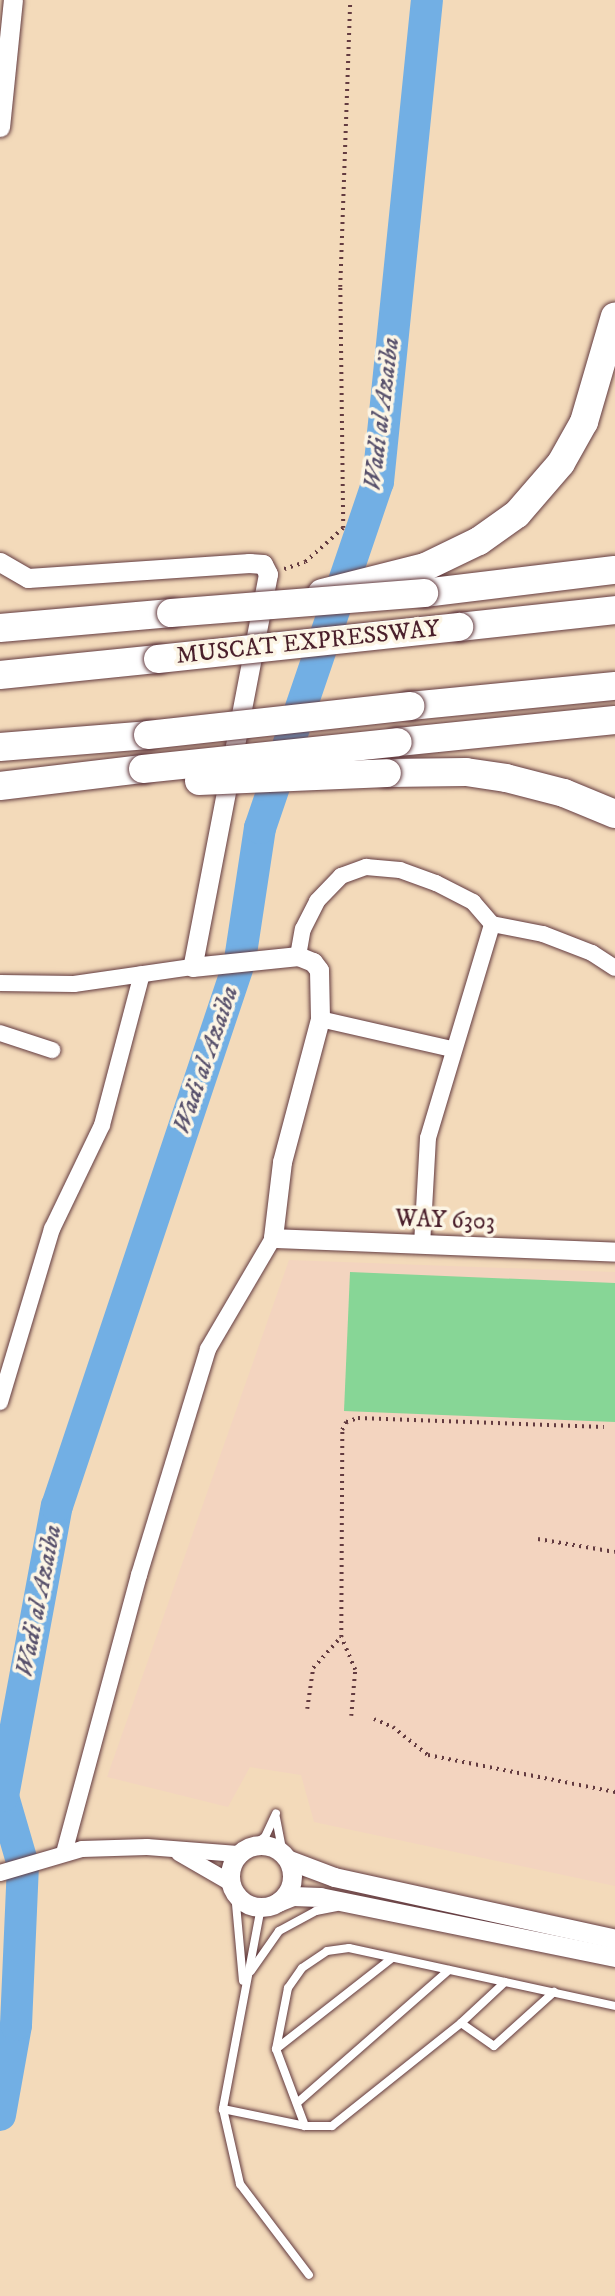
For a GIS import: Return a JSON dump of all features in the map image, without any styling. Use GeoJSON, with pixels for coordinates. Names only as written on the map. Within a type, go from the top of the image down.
{"type":"FeatureCollection","features":[{"type":"Feature","properties":{"kind":"highway"},"geometry":{"type":"LineString","coordinates":[[424,580],[498,529],[546,484],[584,422],[615,316]]}},
{"type":"Feature","properties":{"kind":"highway"},"geometry":{"type":"LineString","coordinates":[[0,628],[281,604],[424,580],[615,570]]}},
{"type":"Feature","properties":{"kind":"highway","name":"MUSCAT EXPRESSWAY"},"geometry":{"type":"LineString","coordinates":[[0,675],[615,610]]}},
{"type":"Feature","properties":{"kind":"highway"},"geometry":{"type":"LineString","coordinates":[[0,747],[148,735],[615,686]]}},
{"type":"Feature","properties":{"kind":"highway"},"geometry":{"type":"LineString","coordinates":[[0,787],[143,776],[398,743],[615,720]]}},
{"type":"Feature","properties":{"kind":"highway"},"geometry":{"type":"LineString","coordinates":[[143,776],[466,772],[506,778],[615,814]]}},
{"type":"Feature","properties":{"kind":"street"},"geometry":{"type":"LineString","coordinates":[[0,127],[13,0]]}},
{"type":"Feature","properties":{"kind":"street"},"geometry":{"type":"LineString","coordinates":[[0,562],[28,578],[250,563],[263,564],[268,574],[192,967]]}},
{"type":"Feature","properties":{"kind":"street"},"geometry":{"type":"LineString","coordinates":[[298,956],[303,929],[317,901],[341,876],[366,867],[400,870],[436,883],[474,902],[492,923],[543,934],[592,953],[615,968]]}},
{"type":"Feature","properties":{"kind":"street"},"geometry":{"type":"LineString","coordinates":[[422,1245],[428,1138],[452,1049],[492,923]]}},
{"type":"Feature","properties":{"kind":"street"},"geometry":{"type":"LineString","coordinates":[[0,983],[74,984],[192,967],[298,956],[313,962],[319,970],[320,1019],[282,1163],[273,1238],[208,1349],[139,1576],[64,1853]]}},
{"type":"Feature","properties":{"kind":"street"},"geometry":{"type":"LineString","coordinates":[[0,1402],[52,1229],[102,1125],[142,974]]}},
{"type":"Feature","properties":{"kind":"street"},"geometry":{"type":"LineString","coordinates":[[320,1019],[452,1049]]}},
{"type":"Feature","properties":{"kind":"street"},"geometry":{"type":"LineString","coordinates":[[0,1033],[52,1050]]}},
{"type":"Feature","properties":{"kind":"street","name":"WAY 6303"},"geometry":{"type":"LineString","coordinates":[[273,1238],[615,1252]]}},
{"type":"Feature","properties":{"kind":"street"},"geometry":{"type":"LineString","coordinates":[[0,1873],[64,1853],[147,1847],[179,1853],[245,1850],[269,1845],[286,1857],[334,1877],[615,1939]]}},
{"type":"Feature","properties":{"kind":"street"},"geometry":{"type":"LineString","coordinates":[[233,1888],[245,1850]]}},
{"type":"Feature","properties":{"kind":"street"},"geometry":{"type":"LineString","coordinates":[[179,1853],[233,1888],[270,1904],[306,1895],[615,1956]]}},
{"type":"Feature","properties":{"kind":"street"},"geometry":{"type":"LineString","coordinates":[[270,1904],[292,1878],[286,1857]]}},
{"type":"Feature","properties":{"kind":"lane"},"geometry":{"type":"LineString","coordinates":[[245,1850],[265,1837],[276,1813],[286,1857]]}},
{"type":"Feature","properties":{"kind":"lane"},"geometry":{"type":"LineString","coordinates":[[233,1888],[244,1991]]}},
{"type":"Feature","properties":{"kind":"lane"},"geometry":{"type":"LineString","coordinates":[[270,1904],[244,1991],[223,2109],[240,2184],[309,2275]]}},
{"type":"Feature","properties":{"kind":"lane"},"geometry":{"type":"LineString","coordinates":[[244,1991],[268,1943],[295,1920],[316,1911],[365,1905]]}},
{"type":"Feature","properties":{"kind":"lane"},"geometry":{"type":"LineString","coordinates":[[305,2126],[276,2049],[283,1999],[302,1968],[327,1951],[349,1948],[615,2006]]}},
{"type":"Feature","properties":{"kind":"lane"},"geometry":{"type":"LineString","coordinates":[[276,2049],[391,1958]]}},
{"type":"Feature","properties":{"kind":"lane"},"geometry":{"type":"LineString","coordinates":[[297,2103],[449,1970]]}},
{"type":"Feature","properties":{"kind":"lane"},"geometry":{"type":"LineString","coordinates":[[223,2109],[305,2126],[332,2126],[461,2023],[505,1982]]}},
{"type":"Feature","properties":{"kind":"lane"},"geometry":{"type":"LineString","coordinates":[[461,2023],[494,2046],[554,1993]]}},
{"type":"Feature","properties":{"kind":"path"},"geometry":{"type":"LineString","coordinates":[[268,574],[305,562],[343,528],[340,287],[350,0]]}},
{"type":"Feature","properties":{"kind":"path"},"geometry":{"type":"LineString","coordinates":[[351,1716],[355,1670],[341,1637],[342,1430],[345,1422],[358,1418],[604,1427]]}},
{"type":"Feature","properties":{"kind":"path"},"geometry":{"type":"LineString","coordinates":[[538,1539],[615,1552]]}},
{"type":"Feature","properties":{"kind":"path"},"geometry":{"type":"LineString","coordinates":[[307,1709],[313,1668],[341,1637]]}},
{"type":"Feature","properties":{"kind":"path"},"geometry":{"type":"LineString","coordinates":[[374,1719],[393,1727],[428,1755],[615,1792]]}},
{"type":"Feature","properties":{"kind":"shaded area"},"geometry":{"type":"Polygon","coordinates":[[[289,1260],[615,1272],[615,1886],[314,1822],[301,1775],[250,1767],[228,1807],[107,1777],[289,1260]]]}},
{"type":"Feature","properties":{"kind":"green space"},"geometry":{"type":"Polygon","coordinates":[[[350,1272],[615,1283],[615,1422],[344,1411],[350,1272]]]}},
{"type":"Feature","properties":{"kind":"waterway","name":"Wadi al Azaiba"},"geometry":{"type":"LineString","coordinates":[[0,2115],[16,2025],[23,1865],[3,1796],[57,1506],[240,960],[260,828],[378,482],[427,0]]}}]}
